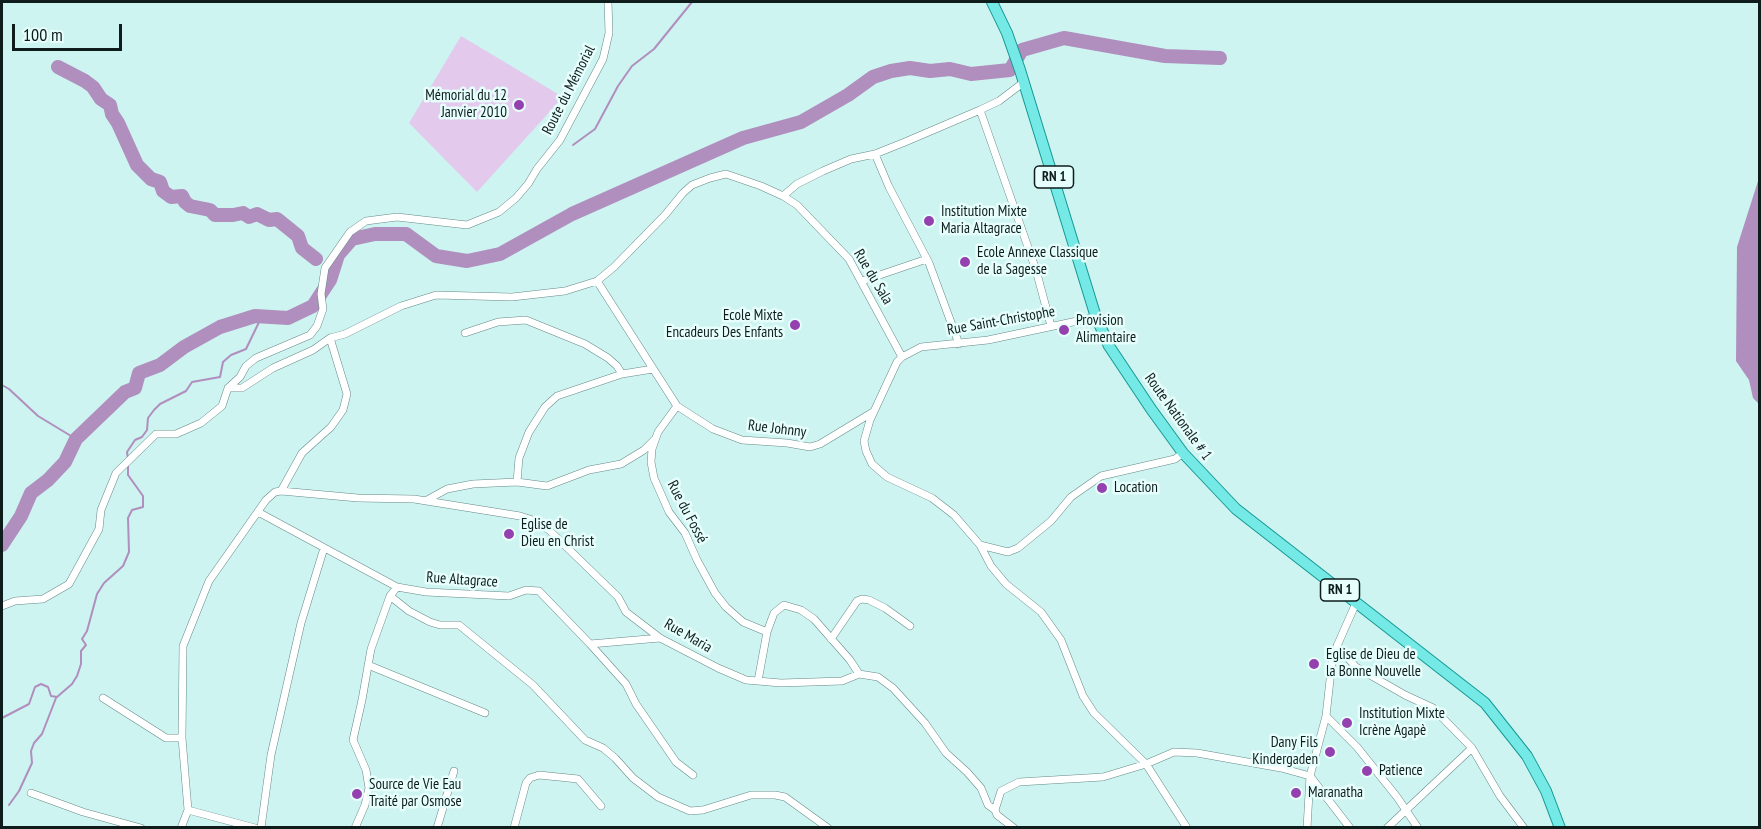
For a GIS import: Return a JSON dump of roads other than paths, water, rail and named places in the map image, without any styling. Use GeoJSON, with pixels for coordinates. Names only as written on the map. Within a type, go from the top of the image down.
{"type":"FeatureCollection","features":[{"type":"Feature","properties":{"kind":"main road","name":"Route Nationale # 1"},"geometry":{"type":"LineString","coordinates":[[992,2],[1007,33],[1024,82],[1096,317],[1113,352],[1183,453],[1236,509],[1485,702],[1527,756],[1546,791],[1560,828]]}},
{"type":"Feature","properties":{"kind":"street","name":"Route du Mémorial"},"geometry":{"type":"LineString","coordinates":[[2,606],[15,601],[42,599],[69,584],[99,529],[101,510],[116,473],[156,434],[176,434],[201,423],[222,406],[228,388],[255,358],[310,335],[317,326],[323,309],[321,294],[325,268],[350,232],[366,221],[397,217],[467,225],[499,212],[516,198],[560,140],[603,59],[609,33],[608,2]]}},
{"type":"Feature","properties":{"kind":"street"},"geometry":{"type":"LineString","coordinates":[[783,196],[797,184],[823,171],[851,159],[875,154],[980,110],[1004,98],[1024,82]]}},
{"type":"Feature","properties":{"kind":"street"},"geometry":{"type":"LineString","coordinates":[[980,110],[1029,248],[1051,326]]}},
{"type":"Feature","properties":{"kind":"street"},"geometry":{"type":"LineString","coordinates":[[875,154],[889,187],[927,259],[959,344]]}},
{"type":"Feature","properties":{"kind":"street","name":"Rue du Sala"},"geometry":{"type":"LineString","coordinates":[[597,281],[614,267],[692,185],[726,174],[783,196],[797,205],[849,260],[902,357]]}},
{"type":"Feature","properties":{"kind":"street"},"geometry":{"type":"LineString","coordinates":[[862,281],[927,259]]}},
{"type":"Feature","properties":{"kind":"street"},"geometry":{"type":"LineString","coordinates":[[228,388],[242,388],[273,368],[313,350],[330,338],[345,334],[401,306],[436,295],[513,297],[565,291],[597,281],[677,406]]}},
{"type":"Feature","properties":{"kind":"street","name":"Rue Saint-Christophe"},"geometry":{"type":"LineString","coordinates":[[902,357],[921,347],[959,344],[1096,317]]}},
{"type":"Feature","properties":{"kind":"street"},"geometry":{"type":"LineString","coordinates":[[465,333],[492,323],[526,320],[585,344],[608,358],[622,374]]}},
{"type":"Feature","properties":{"kind":"street"},"geometry":{"type":"LineString","coordinates":[[181,828],[188,810],[182,738],[183,646],[209,581],[266,500],[275,492],[281,491],[302,453],[331,427],[343,410],[347,394],[330,338]]}},
{"type":"Feature","properties":{"kind":"street"},"geometry":{"type":"LineString","coordinates":[[902,357],[873,412],[864,441],[872,464],[887,477],[932,498],[954,515],[980,545],[991,566],[1006,584],[1041,612],[1061,640],[1083,696],[1094,713],[1146,764],[1187,828]]}},
{"type":"Feature","properties":{"kind":"street"},"geometry":{"type":"LineString","coordinates":[[517,482],[519,458],[529,432],[545,407],[557,396],[622,374],[653,369]]}},
{"type":"Feature","properties":{"kind":"street","name":"Rue Johnny"},"geometry":{"type":"LineString","coordinates":[[677,406],[713,429],[742,440],[810,447],[820,444],[873,412]]}},
{"type":"Feature","properties":{"kind":"street","name":"Rue du Fossé"},"geometry":{"type":"LineString","coordinates":[[677,406],[656,438],[651,462],[654,478],[669,512],[685,533],[697,560],[726,607],[743,622],[767,632]]}},
{"type":"Feature","properties":{"kind":"street"},"geometry":{"type":"LineString","coordinates":[[427,500],[447,489],[473,484],[517,482],[547,486],[587,471],[621,464],[644,450],[656,438]]}},
{"type":"Feature","properties":{"kind":"street"},"geometry":{"type":"LineString","coordinates":[[980,545],[1008,552],[1018,548],[1051,521],[1071,497],[1101,476],[1175,459],[1183,453]]}},
{"type":"Feature","properties":{"kind":"street","name":"Rue Maria"},"geometry":{"type":"LineString","coordinates":[[281,491],[358,498],[427,500],[520,516],[544,526],[618,597],[626,612],[660,638],[718,669],[746,680],[781,683],[842,681],[859,674]]}},
{"type":"Feature","properties":{"kind":"street","name":"Rue Altagrace"},"geometry":{"type":"LineString","coordinates":[[258,512],[397,586],[426,592],[509,596],[526,590],[539,591],[590,644]]}},
{"type":"Feature","properties":{"kind":"street"},"geometry":{"type":"LineString","coordinates":[[261,828],[271,755],[301,623],[324,548]]}},
{"type":"Feature","properties":{"kind":"street"},"geometry":{"type":"LineString","coordinates":[[355,828],[365,805],[369,788],[366,770],[353,740],[363,700],[371,649],[390,596],[397,586]]}},
{"type":"Feature","properties":{"kind":"street"},"geometry":{"type":"LineString","coordinates":[[390,596],[409,611],[430,622],[440,626],[459,625],[533,684],[585,740],[609,753],[633,778],[658,797],[690,811],[703,810],[751,795],[775,795],[785,798],[828,828]]}},
{"type":"Feature","properties":{"kind":"street"},"geometry":{"type":"LineString","coordinates":[[831,639],[857,601],[862,599],[885,608],[910,626]]}},
{"type":"Feature","properties":{"kind":"street"},"geometry":{"type":"LineString","coordinates":[[1307,828],[1310,776],[1326,716],[1327,694],[1337,646],[1356,603]]}},
{"type":"Feature","properties":{"kind":"street"},"geometry":{"type":"LineString","coordinates":[[758,681],[767,632],[774,613],[784,605],[801,610],[814,619],[859,674],[878,678],[893,688],[926,723],[946,753],[975,780],[988,806],[1014,828]]}},
{"type":"Feature","properties":{"kind":"street"},"geometry":{"type":"LineString","coordinates":[[590,644],[660,638]]}},
{"type":"Feature","properties":{"kind":"street"},"geometry":{"type":"LineString","coordinates":[[590,644],[626,684],[636,704],[676,762],[693,776]]}},
{"type":"Feature","properties":{"kind":"street"},"geometry":{"type":"LineString","coordinates":[[1337,646],[1356,667],[1433,708],[1472,748],[1500,796],[1524,828]]}},
{"type":"Feature","properties":{"kind":"street"},"geometry":{"type":"LineString","coordinates":[[368,665],[485,713]]}},
{"type":"Feature","properties":{"kind":"street"},"geometry":{"type":"LineString","coordinates":[[103,698],[166,738],[182,738]]}},
{"type":"Feature","properties":{"kind":"street"},"geometry":{"type":"LineString","coordinates":[[1326,716],[1357,747],[1397,796],[1418,828]]}},
{"type":"Feature","properties":{"kind":"street"},"geometry":{"type":"LineString","coordinates":[[1387,828],[1472,748]]}},
{"type":"Feature","properties":{"kind":"street"},"geometry":{"type":"LineString","coordinates":[[995,810],[1001,790],[1019,782],[1103,777],[1146,764],[1174,752],[1197,753],[1281,768],[1310,776],[1350,828]]}},
{"type":"Feature","properties":{"kind":"street"},"geometry":{"type":"LineString","coordinates":[[437,828],[454,771]]}},
{"type":"Feature","properties":{"kind":"street"},"geometry":{"type":"LineString","coordinates":[[514,828],[526,783],[530,778],[539,775],[578,779],[601,806]]}},
{"type":"Feature","properties":{"kind":"street"},"geometry":{"type":"LineString","coordinates":[[31,793],[83,812],[141,828]]}},
{"type":"Feature","properties":{"kind":"street"},"geometry":{"type":"LineString","coordinates":[[188,810],[255,828]]}},
{"type":"Feature","properties":{"kind":"waterway"},"geometry":{"type":"LineString","coordinates":[[573,145],[595,129],[618,86],[632,66],[654,49],[692,2]]}},
{"type":"Feature","properties":{"kind":"waterway"},"geometry":{"type":"LineString","coordinates":[[2,545],[21,516],[31,493],[48,480],[65,462],[76,439],[125,392],[135,388],[139,373],[160,365],[184,347],[220,327],[255,316],[288,318],[313,306],[330,280],[338,255],[352,239],[375,234],[406,234],[436,256],[467,261],[500,254],[572,214],[743,138],[801,122],[848,95],[873,77],[891,71],[910,68],[930,71],[950,69],[971,74],[1010,70],[1022,50],[1064,38],[1165,56],[1220,58]]}},
{"type":"Feature","properties":{"kind":"waterway"},"geometry":{"type":"LineString","coordinates":[[58,67],[85,81],[93,87],[101,99],[110,105],[112,114],[137,165],[151,179],[160,182],[163,191],[171,197],[182,196],[190,206],[210,210],[215,215],[243,213],[249,217],[257,214],[269,220],[277,219],[298,236],[302,248],[316,259]]}},
{"type":"Feature","properties":{"kind":"waterway"},"geometry":{"type":"LineString","coordinates":[[128,459],[127,452],[135,440],[142,437],[147,430],[148,418],[154,410],[160,404],[186,391],[192,382],[220,377],[223,362],[231,355],[246,349],[262,316]]}},
{"type":"Feature","properties":{"kind":"waterway"},"geometry":{"type":"LineString","coordinates":[[2,385],[38,416],[76,439]]}},
{"type":"Feature","properties":{"kind":"waterway"},"geometry":{"type":"LineString","coordinates":[[2,718],[29,704],[35,687],[41,684],[48,687],[51,696],[57,697],[72,684],[77,676],[81,664],[81,651],[86,645],[82,639],[87,631],[97,594],[104,583],[123,566],[129,552],[128,518],[132,510],[143,507],[143,496],[128,475],[128,465]]}},
{"type":"Feature","properties":{"kind":"waterway"},"geometry":{"type":"LineString","coordinates":[[9,805],[19,791],[32,763],[31,751],[34,743],[42,734],[56,698]]}},
{"type":"Feature","properties":{"kind":"place","name":"Mémorial du 12 Janvier 2010"},"geometry":{"type":"Point","coordinates":[519,105]}},
{"type":"Feature","properties":{"kind":"place","name":"Institution Mixte Maria Altagrace"},"geometry":{"type":"Point","coordinates":[929,221]}},
{"type":"Feature","properties":{"kind":"place","name":"Ecole Annexe Classique de la Sagesse"},"geometry":{"type":"Point","coordinates":[965,262]}},
{"type":"Feature","properties":{"kind":"place","name":"Ecole Mixte Encadeurs Des Enfants"},"geometry":{"type":"Point","coordinates":[795,325]}},
{"type":"Feature","properties":{"kind":"place","name":"Provision Alimentaire"},"geometry":{"type":"Point","coordinates":[1064,330]}},
{"type":"Feature","properties":{"kind":"place","name":"Location"},"geometry":{"type":"Point","coordinates":[1102,488]}},
{"type":"Feature","properties":{"kind":"place","name":"Eglise de Dieu en Christ"},"geometry":{"type":"Point","coordinates":[509,534]}},
{"type":"Feature","properties":{"kind":"place","name":"Eglise de Dieu de la Bonne Nouvelle"},"geometry":{"type":"Point","coordinates":[1314,664]}},
{"type":"Feature","properties":{"kind":"place","name":"Institution Mixte Icrène Agapè"},"geometry":{"type":"Point","coordinates":[1347,723]}},
{"type":"Feature","properties":{"kind":"place","name":"Dany Fils Kindergaden"},"geometry":{"type":"Point","coordinates":[1330,752]}},
{"type":"Feature","properties":{"kind":"place","name":"Patience"},"geometry":{"type":"Point","coordinates":[1367,771]}},
{"type":"Feature","properties":{"kind":"place","name":"Maranatha"},"geometry":{"type":"Point","coordinates":[1296,793]}},
{"type":"Feature","properties":{"kind":"place","name":"Source de Vie Eau Traité par Osmose"},"geometry":{"type":"Point","coordinates":[357,794]}}]}
